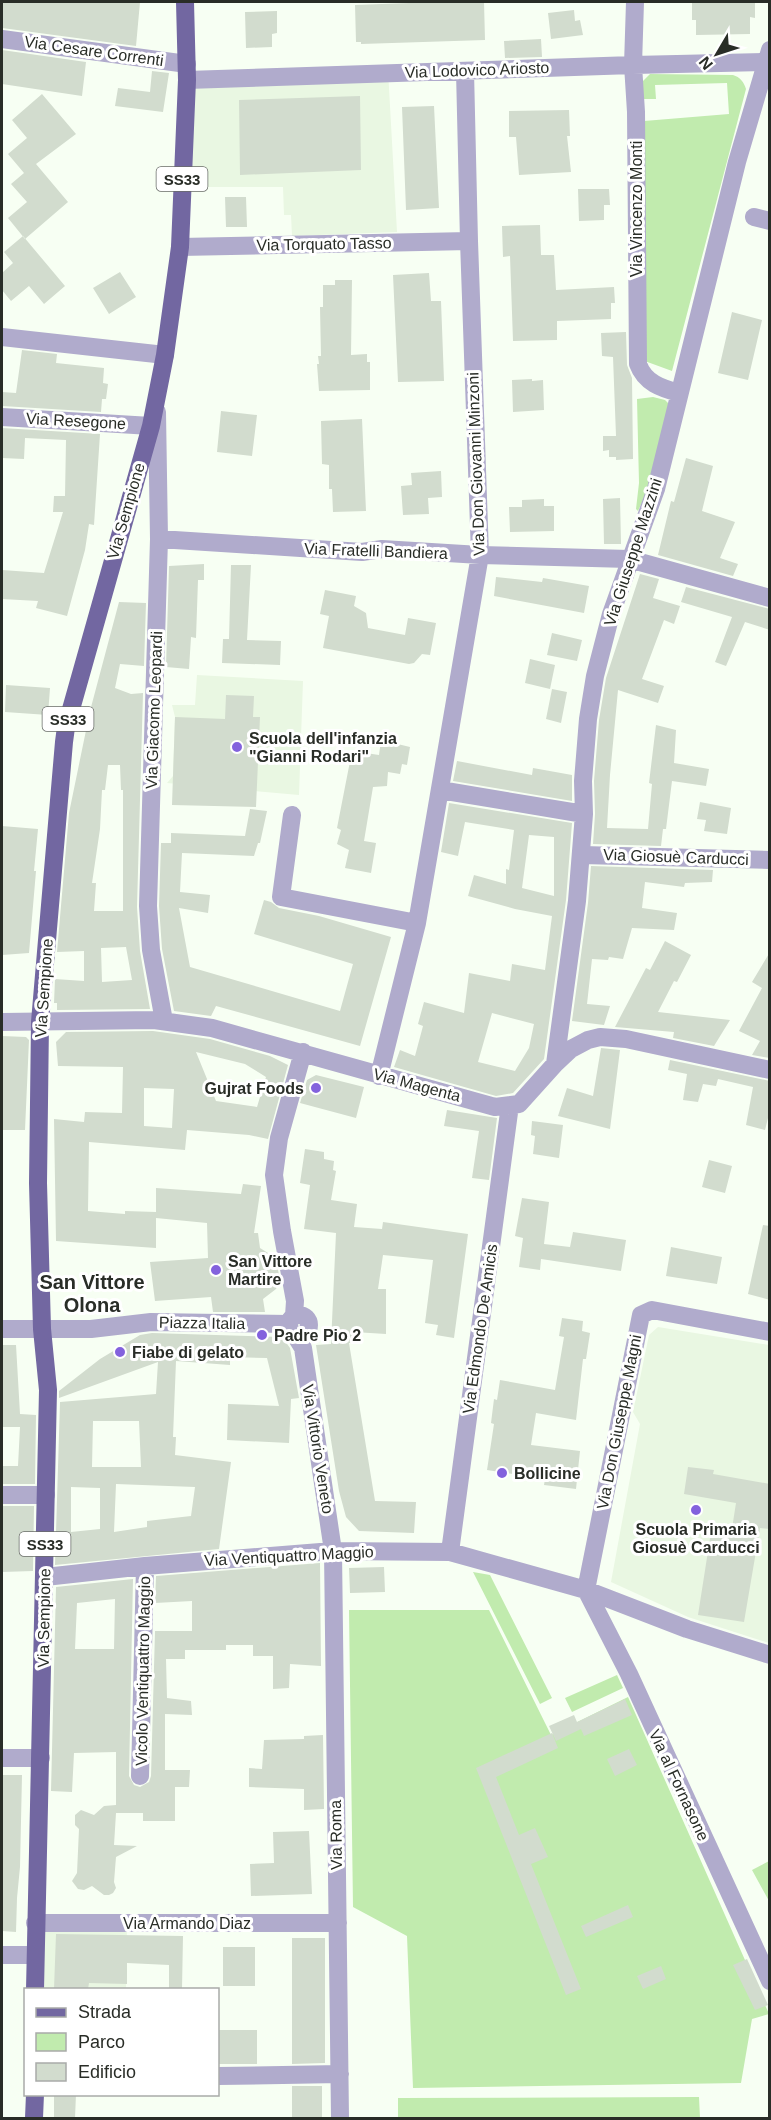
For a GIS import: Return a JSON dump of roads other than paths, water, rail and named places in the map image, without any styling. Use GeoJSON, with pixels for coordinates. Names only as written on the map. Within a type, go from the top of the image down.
{"type":"FeatureCollection","features":[{"type":"Feature","properties":{"kind":"main road","name":"Via Sempione"},"geometry":{"type":"LineString","coordinates":[[35,1988],[48,1390],[42,1329],[38,1183],[40,1022],[66,727],[151,426],[165,355],[180,247],[187,72],[185,2]]}},
{"type":"Feature","properties":{"kind":"main road"},"geometry":{"type":"LineString","coordinates":[[34,2096],[34,2118]]}},
{"type":"Feature","properties":{"kind":"street","name":"Via Vincenzo Monti"},"geometry":{"type":"LineString","coordinates":[[635,2],[633,65],[636,112],[638,364],[645,377],[652,383],[679,393]]}},
{"type":"Feature","properties":{"kind":"street","name":"Via Cesare Correnti"},"geometry":{"type":"LineString","coordinates":[[2,39],[187,72]]}},
{"type":"Feature","properties":{"kind":"street","name":"Via Lodovico Ariosto"},"geometry":{"type":"LineString","coordinates":[[187,72],[465,71],[633,65],[768,56]]}},
{"type":"Feature","properties":{"kind":"street","name":"Via Giuseppe Mazzini"},"geometry":{"type":"LineString","coordinates":[[555,1064],[582,855],[583,781],[591,698],[611,614],[656,489],[679,393],[748,215],[768,56]]}},
{"type":"Feature","properties":{"kind":"street","name":"Via Don Giovanni Minzoni"},"geometry":{"type":"LineString","coordinates":[[379,1076],[417,923],[480,555],[465,71]]}},
{"type":"Feature","properties":{"kind":"street","name":"Via Torquato Tasso"},"geometry":{"type":"LineString","coordinates":[[180,247],[469,241]]}},
{"type":"Feature","properties":{"kind":"street"},"geometry":{"type":"LineString","coordinates":[[2,338],[165,355]]}},
{"type":"Feature","properties":{"kind":"street","name":"Via Giacomo Leopardi"},"geometry":{"type":"LineString","coordinates":[[156,398],[159,539],[148,906],[151,950],[164,1021]]}},
{"type":"Feature","properties":{"kind":"street","name":"Via Resegone"},"geometry":{"type":"LineString","coordinates":[[2,417],[151,426]]}},
{"type":"Feature","properties":{"kind":"street","name":"Via Fratelli Bandiera"},"geometry":{"type":"LineString","coordinates":[[159,539],[362,552],[382,549],[480,555],[629,559],[770,598]]}},
{"type":"Feature","properties":{"kind":"street"},"geometry":{"type":"LineString","coordinates":[[440,790],[584,814]]}},
{"type":"Feature","properties":{"kind":"street"},"geometry":{"type":"LineString","coordinates":[[292,815],[281,897],[417,923]]}},
{"type":"Feature","properties":{"kind":"street","name":"Via Giosuè Carducci"},"geometry":{"type":"LineString","coordinates":[[582,855],[770,860]]}},
{"type":"Feature","properties":{"kind":"street","name":"Via Magenta"},"geometry":{"type":"LineString","coordinates":[[2,1022],[164,1021],[212,1028],[495,1107],[510,1105]]}},
{"type":"Feature","properties":{"kind":"street"},"geometry":{"type":"LineString","coordinates":[[510,1105],[519,1104],[571,1049],[600,1036],[770,1070]]}},
{"type":"Feature","properties":{"kind":"street","name":"Via Vittorio Veneto"},"geometry":{"type":"LineString","coordinates":[[303,1052],[279,1138],[274,1174],[333,1551]]}},
{"type":"Feature","properties":{"kind":"street","name":"Via Edmondo De Amicis"},"geometry":{"type":"LineString","coordinates":[[450,1552],[510,1105]]}},
{"type":"Feature","properties":{"kind":"street","name":"Via Don Giuseppe Magni"},"geometry":{"type":"LineString","coordinates":[[586,1590],[641,1315],[652,1310],[770,1332]]}},
{"type":"Feature","properties":{"kind":"street","name":"Piazza Italia"},"geometry":{"type":"LineString","coordinates":[[2,1329],[92,1329],[152,1322],[298,1325]]}},
{"type":"Feature","properties":{"kind":"street"},"geometry":{"type":"LineString","coordinates":[[2,1495],[46,1495]]}},
{"type":"Feature","properties":{"kind":"street","name":"Via Ventiquattro Maggio"},"geometry":{"type":"LineString","coordinates":[[45,1577],[145,1566],[333,1551],[450,1552],[586,1590],[687,1629],[770,1655]]}},
{"type":"Feature","properties":{"kind":"street","name":"Via Roma"},"geometry":{"type":"LineString","coordinates":[[333,1551],[340,2118]]}},
{"type":"Feature","properties":{"kind":"street","name":"Vicolo Ventiquattro Maggio"},"geometry":{"type":"LineString","coordinates":[[140,1776],[145,1566]]}},
{"type":"Feature","properties":{"kind":"street","name":"Via al Fornasone"},"geometry":{"type":"LineString","coordinates":[[586,1590],[634,1685],[770,1981]]}},
{"type":"Feature","properties":{"kind":"street"},"geometry":{"type":"LineString","coordinates":[[2,1758],[41,1758]]}},
{"type":"Feature","properties":{"kind":"street","name":"Via Armando Diaz"},"geometry":{"type":"LineString","coordinates":[[35,1923],[338,1923]]}},
{"type":"Feature","properties":{"kind":"street"},"geometry":{"type":"LineString","coordinates":[[2,1955],[35,1955]]}},
{"type":"Feature","properties":{"kind":"street"},"geometry":{"type":"LineString","coordinates":[[219,2076],[340,2074]]}},
{"type":"Feature","properties":{"kind":"place","name":"Scuola dell'infanzia \"Gianni Rodari\""},"geometry":{"type":"Point","coordinates":[237,747]}},
{"type":"Feature","properties":{"kind":"place","name":"Gujrat Foods"},"geometry":{"type":"Point","coordinates":[316,1088]}},
{"type":"Feature","properties":{"kind":"place","name":"San Vittore Martire"},"geometry":{"type":"Point","coordinates":[216,1270]}},
{"type":"Feature","properties":{"kind":"place","name":"Padre Pio 2"},"geometry":{"type":"Point","coordinates":[262,1335]}},
{"type":"Feature","properties":{"kind":"place","name":"Fiabe di gelato"},"geometry":{"type":"Point","coordinates":[120,1352]}},
{"type":"Feature","properties":{"kind":"place","name":"Bollicine"},"geometry":{"type":"Point","coordinates":[502,1473]}},
{"type":"Feature","properties":{"kind":"place","name":"Scuola Primaria Giosuè Carducci"},"geometry":{"type":"Point","coordinates":[696,1510]}},
{"type":"Feature","properties":{"kind":"district","name":"San Vittore Olona"},"geometry":{"type":"Point","coordinates":[92,1294]}}]}
